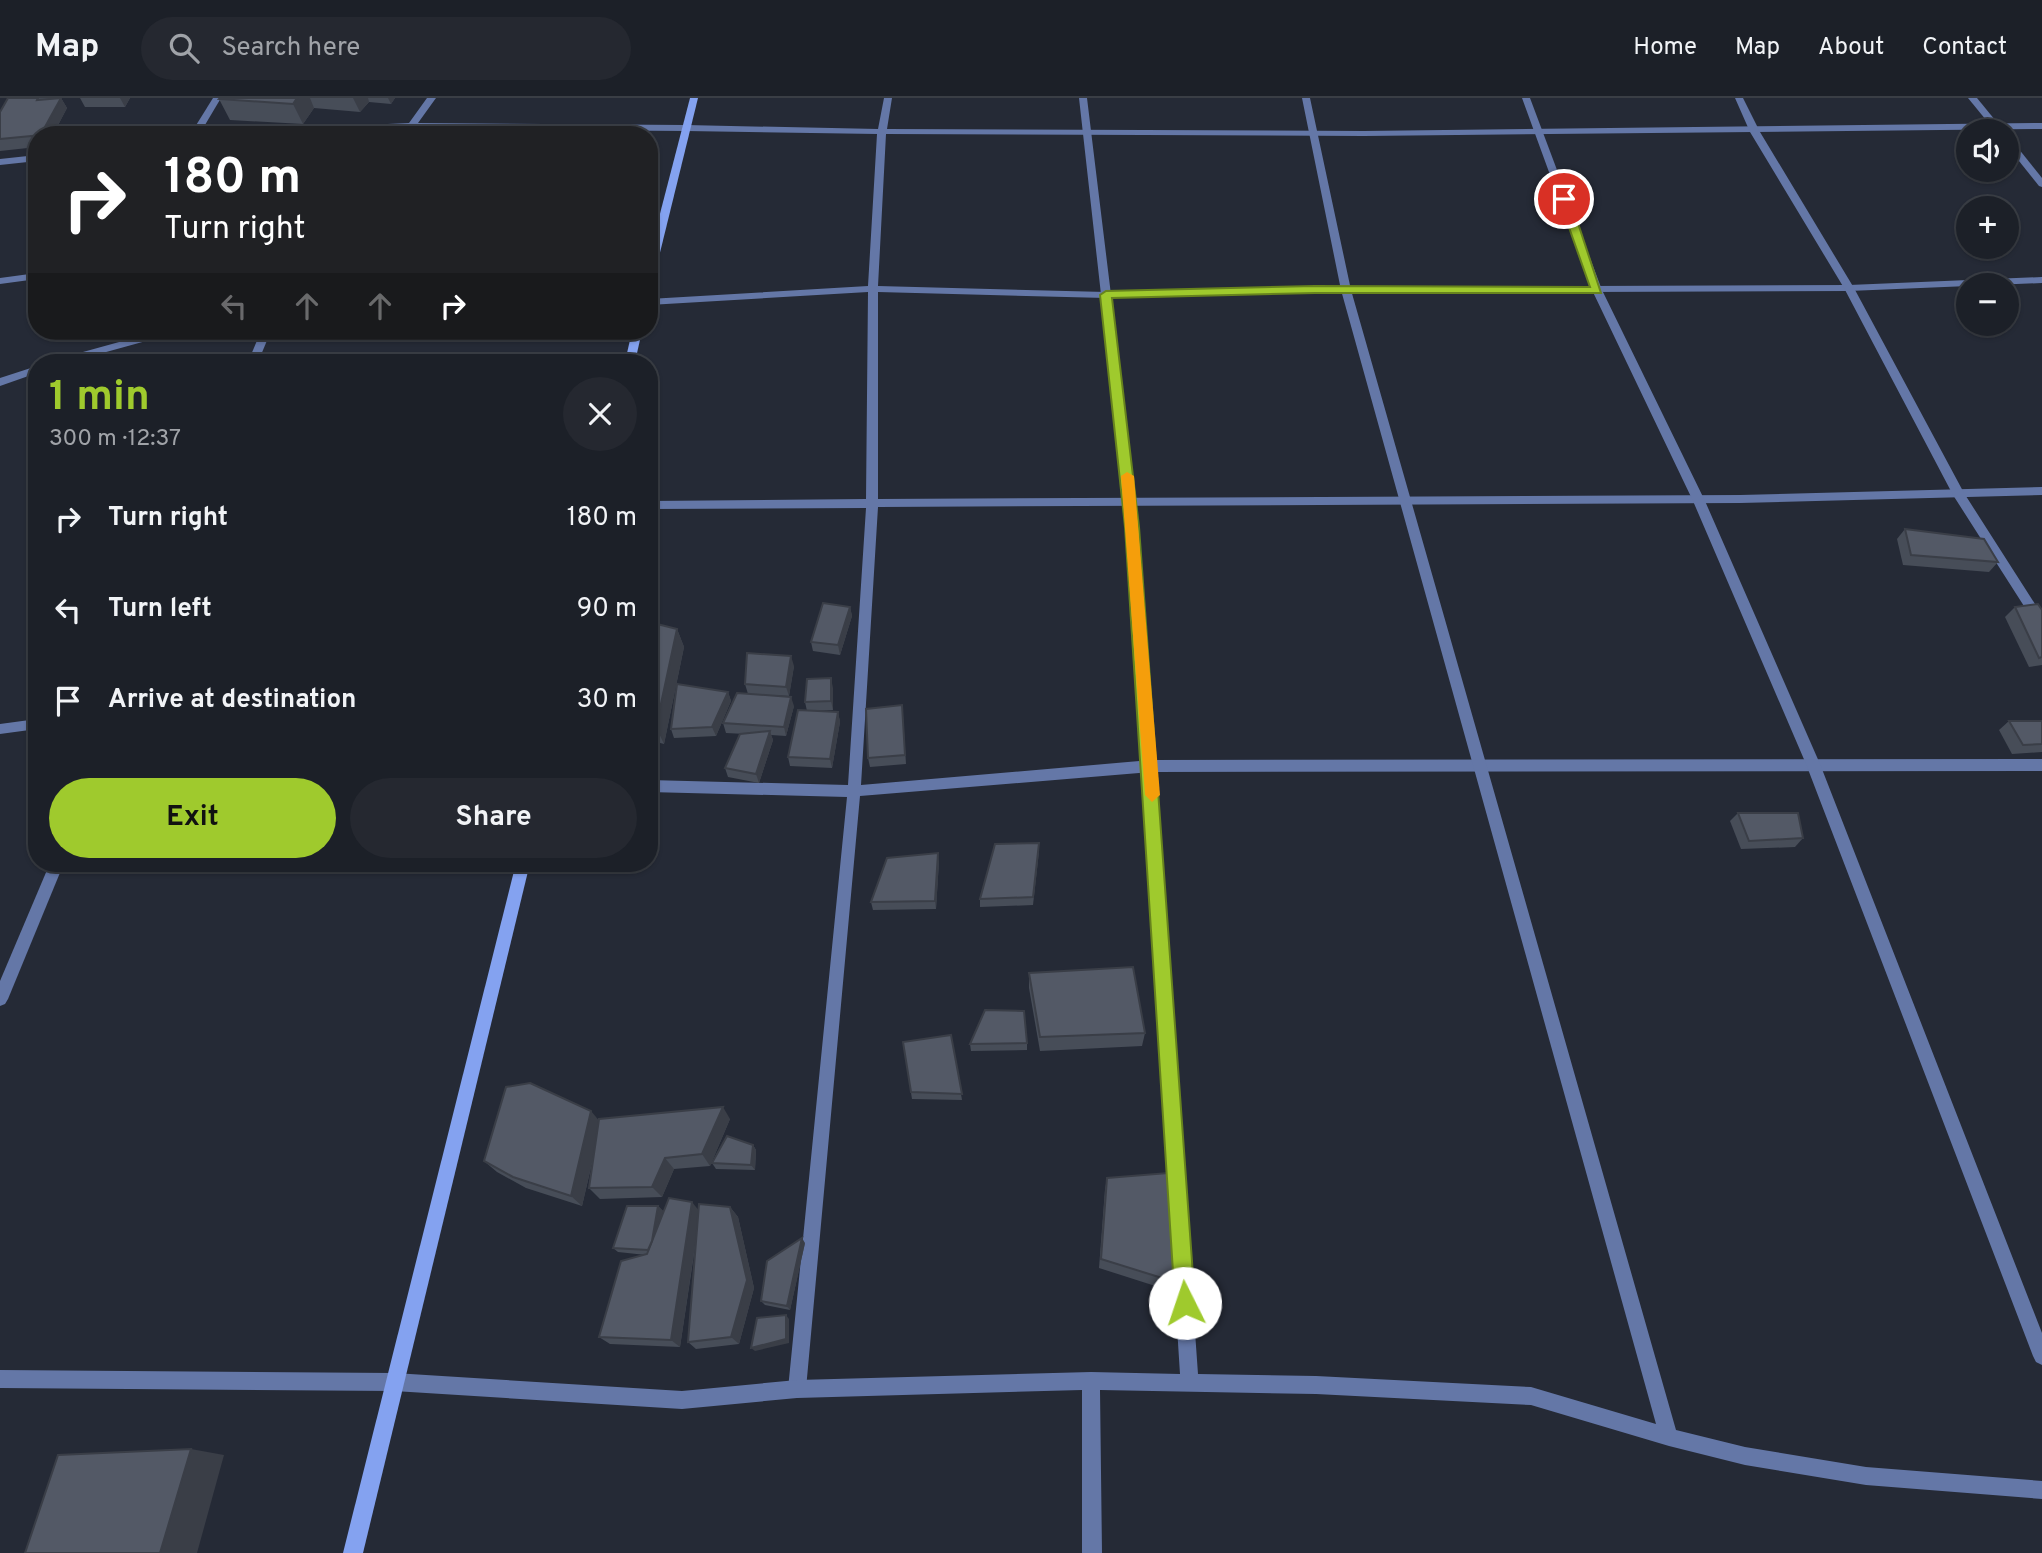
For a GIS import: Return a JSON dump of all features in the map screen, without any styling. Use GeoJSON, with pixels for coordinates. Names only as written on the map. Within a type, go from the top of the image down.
{"type":"FeatureCollection","features":[{"type":"Feature","properties":{"kind":"street"},"geometry":{"type":"LineString","coordinates":[[200,126],[217,98]]}},
{"type":"Feature","properties":{"kind":"street"},"geometry":{"type":"LineString","coordinates":[[412,126],[432,98]]}},
{"type":"Feature","properties":{"kind":"street"},"geometry":{"type":"LineString","coordinates":[[658,240],[694,98]]}},
{"type":"Feature","properties":{"kind":"street"},"geometry":{"type":"LineString","coordinates":[[797,1389],[854,792],[872,505],[873,289],[882,132],[888,98]]}},
{"type":"Feature","properties":{"kind":"street"},"geometry":{"type":"LineString","coordinates":[[1083,98],[1130,500],[1190,1384]]}},
{"type":"Feature","properties":{"kind":"street"},"geometry":{"type":"LineString","coordinates":[[1306,98],[1346,290],[1669,1437]]}},
{"type":"Feature","properties":{"kind":"street"},"geometry":{"type":"LineString","coordinates":[[1526,98],[1597,290],[1699,501],[1813,764],[2042,1356]]}},
{"type":"Feature","properties":{"kind":"street"},"geometry":{"type":"LineString","coordinates":[[1739,98],[1755,132],[1849,288],[1959,495],[2042,625]]}},
{"type":"Feature","properties":{"kind":"street"},"geometry":{"type":"LineString","coordinates":[[1972,98],[1990,119]]}},
{"type":"Feature","properties":{"kind":"street"},"geometry":{"type":"LineString","coordinates":[[2019,128],[2042,126]]}},
{"type":"Feature","properties":{"kind":"street"},"geometry":{"type":"LineString","coordinates":[[658,128],[1086,133],[1956,130]]}},
{"type":"Feature","properties":{"kind":"street"},"geometry":{"type":"LineString","coordinates":[[2019,155],[2042,184]]}},
{"type":"Feature","properties":{"kind":"street"},"geometry":{"type":"LineString","coordinates":[[0,162],[28,159]]}},
{"type":"Feature","properties":{"kind":"street"},"geometry":{"type":"LineString","coordinates":[[0,281],[28,277]]}},
{"type":"Feature","properties":{"kind":"street"},"geometry":{"type":"LineString","coordinates":[[658,301],[873,289],[1106,295],[1346,290],[1849,288],[2042,280]]}},
{"type":"Feature","properties":{"kind":"street"},"geometry":{"type":"LineString","coordinates":[[87,354],[138,340]]}},
{"type":"Feature","properties":{"kind":"street"},"geometry":{"type":"LineString","coordinates":[[0,382],[28,372]]}},
{"type":"Feature","properties":{"kind":"street"},"geometry":{"type":"LineString","coordinates":[[658,505],[872,505],[1130,500],[1699,501],[2042,491]]}},
{"type":"Feature","properties":{"kind":"street"},"geometry":{"type":"LineString","coordinates":[[0,729],[28,725]]}},
{"type":"Feature","properties":{"kind":"street"},"geometry":{"type":"LineString","coordinates":[[658,786],[854,792],[1150,766],[2042,765]]}},
{"type":"Feature","properties":{"kind":"street"},"geometry":{"type":"LineString","coordinates":[[0,999],[53,872]]}},
{"type":"Feature","properties":{"kind":"street"},"geometry":{"type":"LineString","coordinates":[[353,1553],[521,872]]}},
{"type":"Feature","properties":{"kind":"street"},"geometry":{"type":"LineString","coordinates":[[0,1379],[394,1382],[682,1400],[797,1389],[1091,1381],[1316,1385],[1531,1396],[1669,1437],[1745,1456],[1866,1476],[2042,1489]]}},
{"type":"Feature","properties":{"kind":"street"},"geometry":{"type":"LineString","coordinates":[[1091,1381],[1092,1553]]}},
{"type":"Feature","properties":{"kind":"building"},"geometry":{"type":"Polygon","coordinates":[[[8,98],[61,98],[46,126],[28,126],[28,136],[0,139],[0,112],[8,98]]]}},
{"type":"Feature","properties":{"kind":"building"},"geometry":{"type":"Polygon","coordinates":[[[220,98],[297,98],[293,104],[220,98]]]}},
{"type":"Feature","properties":{"kind":"building"},"geometry":{"type":"Polygon","coordinates":[[[1905,529],[1984,539],[1998,562],[1911,555],[1905,529]]]}},
{"type":"Feature","properties":{"kind":"building"},"geometry":{"type":"Polygon","coordinates":[[[823,603],[850,607],[838,645],[811,642],[823,603]]]}},
{"type":"Feature","properties":{"kind":"building"},"geometry":{"type":"Polygon","coordinates":[[[2038,604],[2042,610],[2042,657],[2039,658],[2015,607],[2038,604]]]}},
{"type":"Feature","properties":{"kind":"building"},"geometry":{"type":"Polygon","coordinates":[[[658,624],[677,629],[658,718],[658,624]]]}},
{"type":"Feature","properties":{"kind":"building"},"geometry":{"type":"Polygon","coordinates":[[[747,653],[791,656],[786,687],[745,684],[747,653]]]}},
{"type":"Feature","properties":{"kind":"building"},"geometry":{"type":"Polygon","coordinates":[[[831,678],[831,701],[805,702],[807,679],[831,678]]]}},
{"type":"Feature","properties":{"kind":"building"},"geometry":{"type":"Polygon","coordinates":[[[677,684],[728,692],[712,727],[671,729],[677,684]]]}},
{"type":"Feature","properties":{"kind":"building"},"geometry":{"type":"Polygon","coordinates":[[[737,693],[791,697],[784,727],[723,723],[737,693]]]}},
{"type":"Feature","properties":{"kind":"building"},"geometry":{"type":"Polygon","coordinates":[[[902,705],[905,755],[868,758],[866,709],[902,705]]]}},
{"type":"Feature","properties":{"kind":"building"},"geometry":{"type":"Polygon","coordinates":[[[798,710],[838,712],[830,759],[788,757],[798,710]]]}},
{"type":"Feature","properties":{"kind":"building"},"geometry":{"type":"Polygon","coordinates":[[[2009,721],[2042,721],[2042,744],[2023,745],[2009,721]]]}},
{"type":"Feature","properties":{"kind":"building"},"geometry":{"type":"Polygon","coordinates":[[[770,731],[756,774],[725,768],[740,734],[770,731]]]}},
{"type":"Feature","properties":{"kind":"building"},"geometry":{"type":"Polygon","coordinates":[[[1738,813],[1798,813],[1803,838],[1749,841],[1738,813]]]}},
{"type":"Feature","properties":{"kind":"building"},"geometry":{"type":"Polygon","coordinates":[[[1039,843],[1033,897],[980,899],[995,844],[1039,843]]]}},
{"type":"Feature","properties":{"kind":"building"},"geometry":{"type":"Polygon","coordinates":[[[938,853],[935,901],[871,902],[887,858],[938,853]]]}},
{"type":"Feature","properties":{"kind":"building"},"geometry":{"type":"Polygon","coordinates":[[[1133,967],[1145,1033],[1040,1037],[1029,973],[1133,967]]]}},
{"type":"Feature","properties":{"kind":"building"},"geometry":{"type":"Polygon","coordinates":[[[985,1010],[1024,1011],[1027,1043],[970,1044],[985,1010]]]}},
{"type":"Feature","properties":{"kind":"building"},"geometry":{"type":"Polygon","coordinates":[[[951,1035],[962,1094],[911,1092],[903,1042],[951,1035]]]}},
{"type":"Feature","properties":{"kind":"building"},"geometry":{"type":"Polygon","coordinates":[[[530,1083],[591,1111],[571,1196],[513,1177],[484,1161],[506,1087],[530,1083]]]}},
{"type":"Feature","properties":{"kind":"building"},"geometry":{"type":"Polygon","coordinates":[[[723,1107],[702,1154],[665,1158],[652,1187],[589,1188],[599,1119],[723,1107]]]}},
{"type":"Feature","properties":{"kind":"building"},"geometry":{"type":"Polygon","coordinates":[[[727,1136],[753,1145],[751,1165],[712,1163],[727,1136]]]}},
{"type":"Feature","properties":{"kind":"building"},"geometry":{"type":"Polygon","coordinates":[[[1168,1173],[1175,1282],[1101,1259],[1107,1178],[1168,1173]]]}},
{"type":"Feature","properties":{"kind":"building"},"geometry":{"type":"Polygon","coordinates":[[[669,1198],[692,1202],[671,1340],[599,1337],[621,1261],[647,1254],[669,1198]]]}},
{"type":"Feature","properties":{"kind":"building"},"geometry":{"type":"Polygon","coordinates":[[[699,1204],[730,1207],[747,1280],[731,1337],[688,1342],[699,1204]]]}},
{"type":"Feature","properties":{"kind":"building"},"geometry":{"type":"Polygon","coordinates":[[[627,1206],[658,1206],[648,1250],[613,1248],[627,1206]]]}},
{"type":"Feature","properties":{"kind":"building"},"geometry":{"type":"Polygon","coordinates":[[[802,1238],[787,1306],[761,1301],[767,1261],[802,1238]]]}},
{"type":"Feature","properties":{"kind":"building"},"geometry":{"type":"Polygon","coordinates":[[[786,1315],[786,1339],[751,1348],[757,1318],[786,1315]]]}},
{"type":"Feature","properties":{"kind":"building"},"geometry":{"type":"Polygon","coordinates":[[[191,1449],[160,1553],[25,1553],[58,1455],[191,1449]]]}},
{"type":"Feature","properties":{"kind":"slow traffic"},"geometry":{"type":"LineString","coordinates":[[1127,476],[1152,795]]}},
{"type":"Feature","properties":{"kind":"route"},"geometry":{"type":"LineString","coordinates":[[1185,1303],[1130,500],[1106,295],[1315,290],[1597,290],[1564,199]]}}]}
